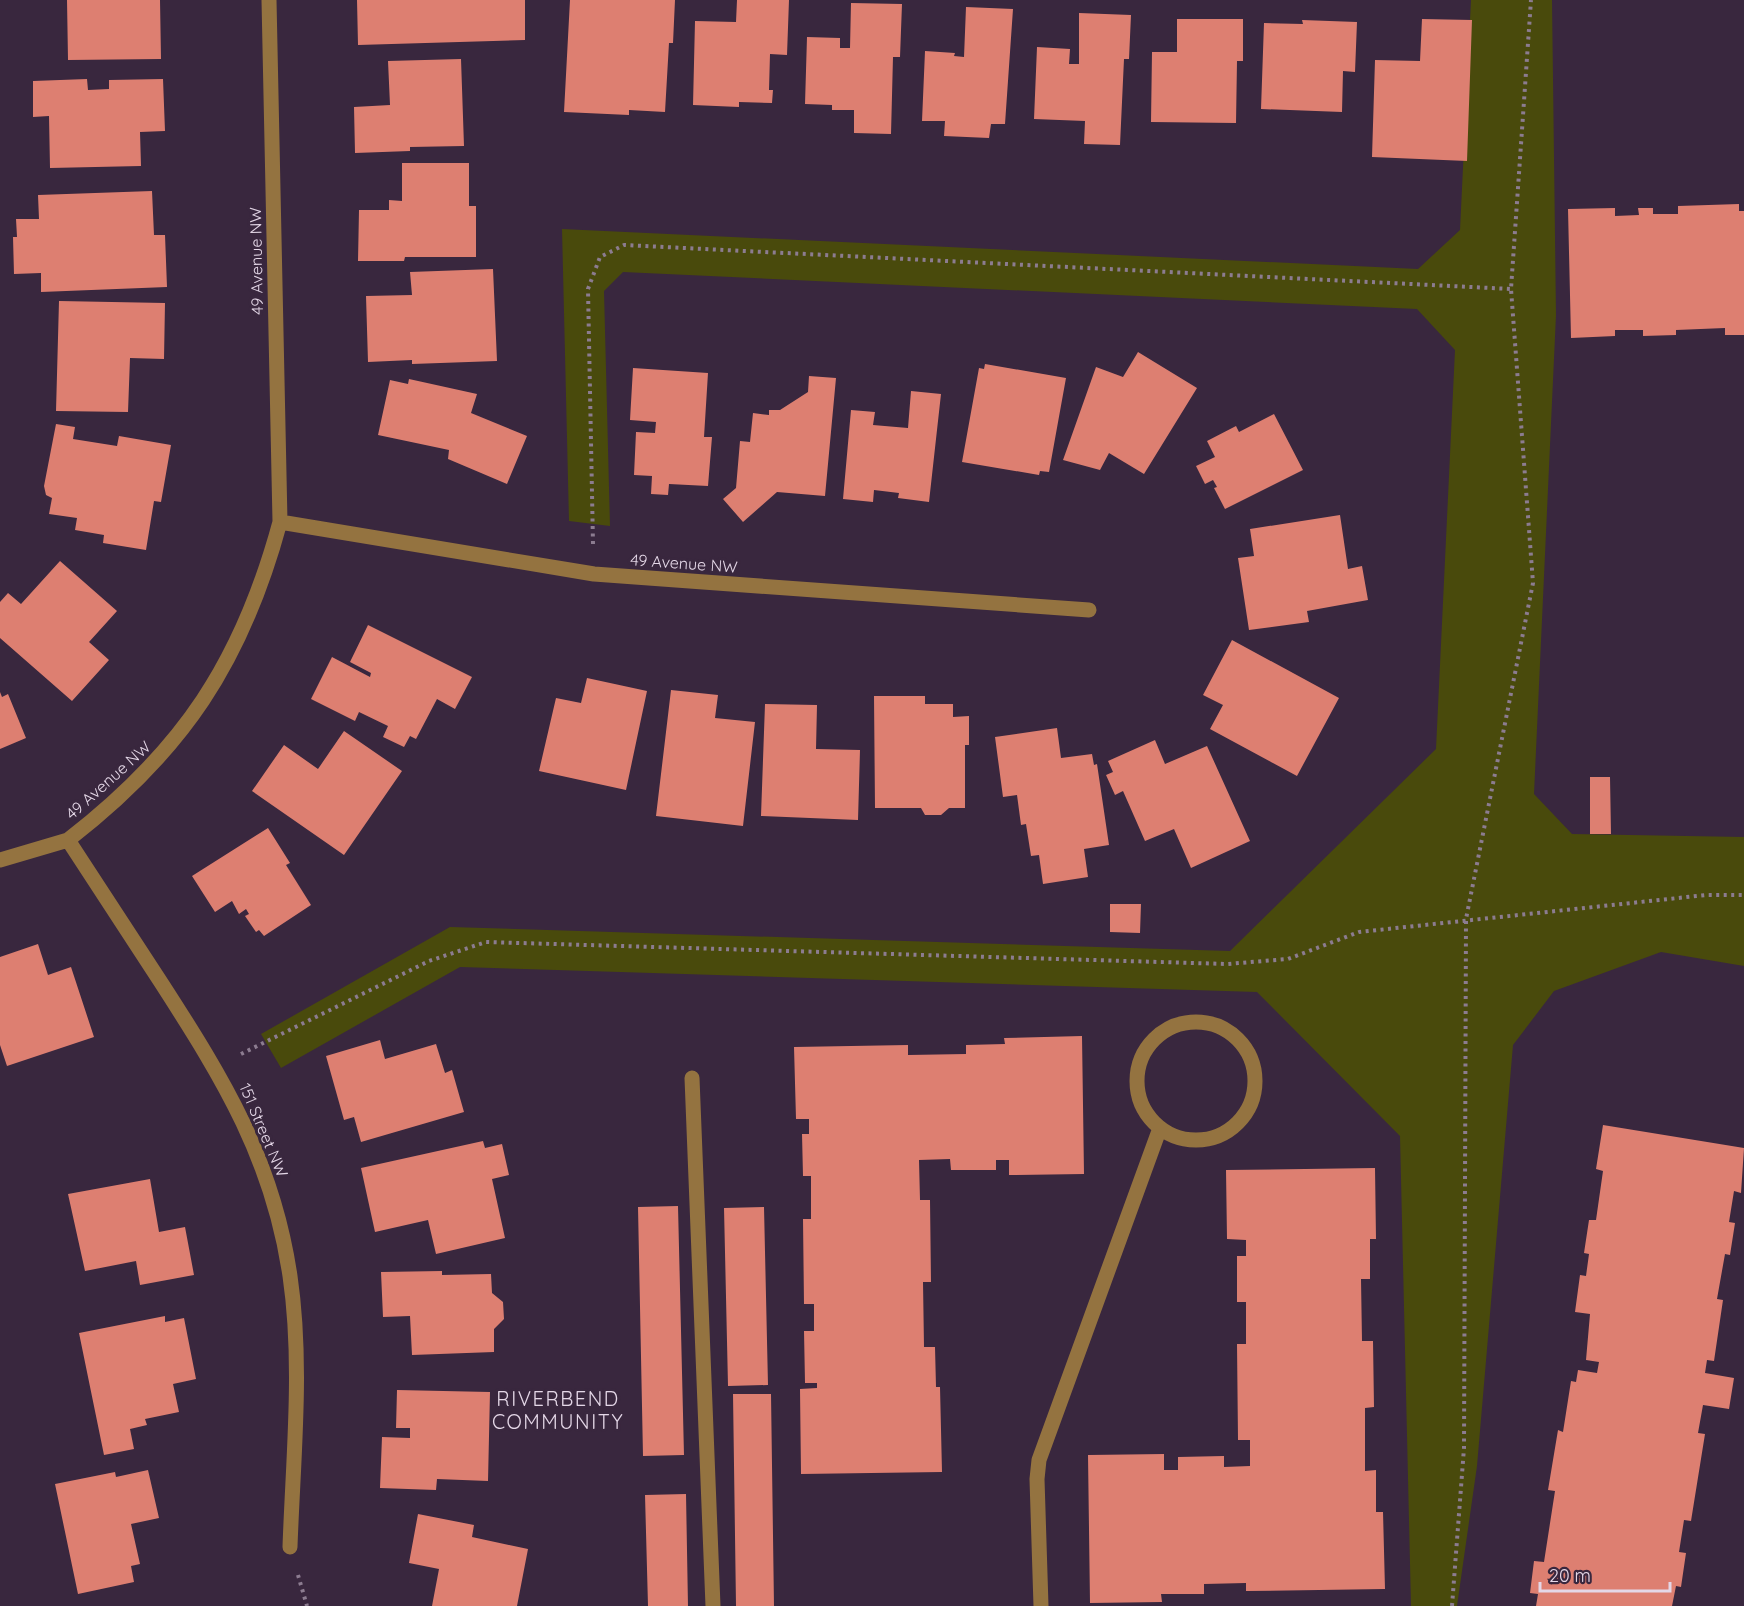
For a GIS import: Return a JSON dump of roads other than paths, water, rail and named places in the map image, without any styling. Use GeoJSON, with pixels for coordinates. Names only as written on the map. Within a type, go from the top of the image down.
{"type":"FeatureCollection","features":[{"type":"Feature","properties":{"kind":"street","name":"49 Avenue NW"},"geometry":{"type":"LineString","coordinates":[[68,840],[138,782],[196,713],[224,668],[247,621],[266,572],[280,522],[269,0]]}},
{"type":"Feature","properties":{"kind":"street","name":"49 Avenue NW"},"geometry":{"type":"LineString","coordinates":[[280,522],[594,574],[1089,610]]}},
{"type":"Feature","properties":{"kind":"street"},"geometry":{"type":"LineString","coordinates":[[0,860],[68,840]]}},
{"type":"Feature","properties":{"kind":"street","name":"151 Street NW"},"geometry":{"type":"LineString","coordinates":[[68,840],[216,1066],[242,1115],[263,1167],[279,1220],[290,1275],[295,1332],[296,1377],[290,1547]]}},
{"type":"Feature","properties":{"kind":"street"},"geometry":{"type":"LineString","coordinates":[[1186,1022],[1205,1022],[1224,1028],[1240,1040],[1251,1056],[1256,1075],[1254,1095],[1246,1113],[1234,1128],[1216,1137],[1197,1141],[1178,1138],[1160,1128],[1146,1114],[1138,1096],[1136,1077],[1141,1057],[1152,1041],[1168,1029],[1186,1022]]}},
{"type":"Feature","properties":{"kind":"street"},"geometry":{"type":"LineString","coordinates":[[692,1078],[713,1606]]}},
{"type":"Feature","properties":{"kind":"street"},"geometry":{"type":"LineString","coordinates":[[1041,1606],[1037,1479],[1040,1460],[1160,1128]]}},
{"type":"Feature","properties":{"kind":"district","name":"RIVERBEND COMMUNITY"},"geometry":{"type":"Point","coordinates":[558,1410]}}]}
